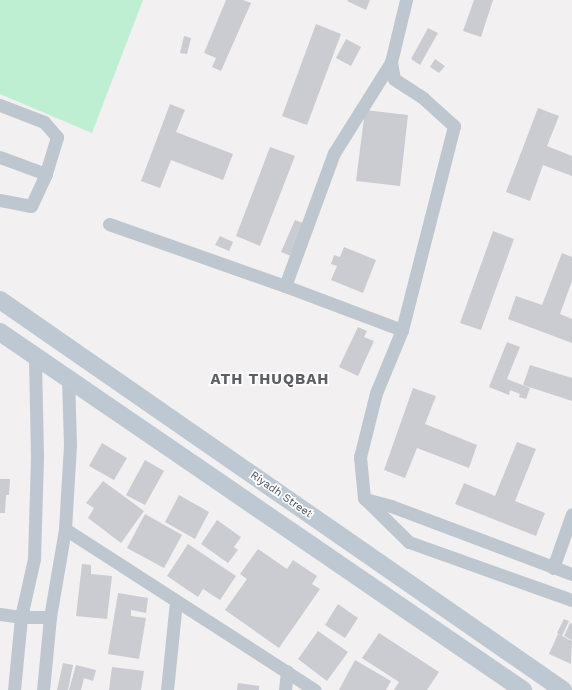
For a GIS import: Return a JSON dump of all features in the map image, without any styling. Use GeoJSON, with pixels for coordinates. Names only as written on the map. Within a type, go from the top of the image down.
{"type":"FeatureCollection","features":[{"type":"Feature","properties":{"kind":"main road","name":"Riyadh Street"},"geometry":{"type":"LineString","coordinates":[[0,300],[563,690]]}},
{"type":"Feature","properties":{"kind":"main road"},"geometry":{"type":"LineString","coordinates":[[0,332],[523,690]]}},
{"type":"Feature","properties":{"kind":"main road"},"geometry":{"type":"LineString","coordinates":[[469,652],[481,633]]}},
{"type":"Feature","properties":{"kind":"street"},"geometry":{"type":"LineString","coordinates":[[286,286],[334,153],[391,62],[406,0]]}},
{"type":"Feature","properties":{"kind":"street"},"geometry":{"type":"LineString","coordinates":[[391,62],[394,79],[423,98],[454,126],[402,330],[376,393],[360,458],[364,498],[409,542],[572,600]]}},
{"type":"Feature","properties":{"kind":"street"},"geometry":{"type":"LineString","coordinates":[[0,105],[44,122],[57,137],[46,174],[31,206],[0,200]]}},
{"type":"Feature","properties":{"kind":"street"},"geometry":{"type":"LineString","coordinates":[[0,157],[46,174]]}},
{"type":"Feature","properties":{"kind":"street"},"geometry":{"type":"LineString","coordinates":[[109,224],[286,286],[402,330]]}},
{"type":"Feature","properties":{"kind":"street"},"geometry":{"type":"LineString","coordinates":[[14,690],[21,617],[34,559],[37,455],[34,356]]}},
{"type":"Feature","properties":{"kind":"street"},"geometry":{"type":"LineString","coordinates":[[43,690],[50,617],[65,529],[70,445],[68,379]]}},
{"type":"Feature","properties":{"kind":"street"},"geometry":{"type":"LineString","coordinates":[[364,498],[390,506],[572,574]]}},
{"type":"Feature","properties":{"kind":"street"},"geometry":{"type":"LineString","coordinates":[[553,568],[572,514]]}},
{"type":"Feature","properties":{"kind":"street"},"geometry":{"type":"LineString","coordinates":[[65,529],[176,602],[315,690]]}},
{"type":"Feature","properties":{"kind":"street"},"geometry":{"type":"LineString","coordinates":[[167,690],[176,602]]}},
{"type":"Feature","properties":{"kind":"street"},"geometry":{"type":"LineString","coordinates":[[0,614],[21,617],[50,617]]}},
{"type":"Feature","properties":{"kind":"street"},"geometry":{"type":"LineString","coordinates":[[285,690],[287,671]]}},
{"type":"Feature","properties":{"kind":"green space"},"geometry":{"type":"Polygon","coordinates":[[[0,0],[143,0],[92,133],[0,94],[0,0]]]}},
{"type":"Feature","properties":{"kind":"building"},"geometry":{"type":"Polygon","coordinates":[[[226,0],[243,0],[251,3],[221,71],[212,67],[216,58],[204,53],[226,0]]]}},
{"type":"Feature","properties":{"kind":"building"},"geometry":{"type":"Polygon","coordinates":[[[370,0],[366,10],[347,1],[370,0]]]}},
{"type":"Feature","properties":{"kind":"building"},"geometry":{"type":"Polygon","coordinates":[[[474,0],[493,0],[481,37],[463,31],[474,0]]]}},
{"type":"Feature","properties":{"kind":"building"},"geometry":{"type":"Polygon","coordinates":[[[316,24],[341,34],[307,125],[282,116],[316,24]]]}},
{"type":"Feature","properties":{"kind":"building"},"geometry":{"type":"Polygon","coordinates":[[[428,28],[438,33],[420,65],[411,59],[428,28]]]}},
{"type":"Feature","properties":{"kind":"building"},"geometry":{"type":"Polygon","coordinates":[[[184,36],[191,38],[187,54],[180,53],[184,36]]]}},
{"type":"Feature","properties":{"kind":"building"},"geometry":{"type":"Polygon","coordinates":[[[346,39],[361,47],[351,66],[336,58],[346,39]]]}},
{"type":"Feature","properties":{"kind":"building"},"geometry":{"type":"Polygon","coordinates":[[[435,59],[445,66],[439,73],[430,67],[435,59]]]}},
{"type":"Feature","properties":{"kind":"building"},"geometry":{"type":"Polygon","coordinates":[[[170,104],[185,110],[176,132],[233,154],[223,180],[171,160],[160,188],[141,181],[170,104]]]}},
{"type":"Feature","properties":{"kind":"building"},"geometry":{"type":"Polygon","coordinates":[[[538,108],[559,116],[547,146],[572,156],[572,176],[543,165],[530,201],[506,192],[538,108]]]}},
{"type":"Feature","properties":{"kind":"building"},"geometry":{"type":"Polygon","coordinates":[[[365,110],[408,115],[400,186],[356,181],[365,110]]]}},
{"type":"Feature","properties":{"kind":"building"},"geometry":{"type":"Polygon","coordinates":[[[270,147],[295,156],[260,246],[236,236],[270,147]]]}},
{"type":"Feature","properties":{"kind":"building"},"geometry":{"type":"Polygon","coordinates":[[[295,220],[305,224],[291,256],[281,252],[295,220]]]}},
{"type":"Feature","properties":{"kind":"building"},"geometry":{"type":"Polygon","coordinates":[[[493,231],[514,239],[481,330],[460,323],[493,231]]]}},
{"type":"Feature","properties":{"kind":"building"},"geometry":{"type":"Polygon","coordinates":[[[220,236],[233,242],[229,251],[215,245],[220,236]]]}},
{"type":"Feature","properties":{"kind":"building"},"geometry":{"type":"Polygon","coordinates":[[[344,247],[376,260],[363,293],[331,280],[337,266],[331,264],[334,255],[340,257],[344,247]]]}},
{"type":"Feature","properties":{"kind":"building"},"geometry":{"type":"Polygon","coordinates":[[[562,253],[572,257],[572,281],[560,314],[572,319],[572,343],[508,319],[516,296],[542,305],[562,253]]]}},
{"type":"Feature","properties":{"kind":"building"},"geometry":{"type":"Polygon","coordinates":[[[358,327],[367,331],[364,337],[374,341],[358,376],[339,367],[358,327]]]}},
{"type":"Feature","properties":{"kind":"building"},"geometry":{"type":"Polygon","coordinates":[[[507,342],[520,347],[507,379],[530,388],[526,399],[519,397],[520,394],[510,390],[509,395],[489,387],[507,342]]]}},
{"type":"Feature","properties":{"kind":"building"},"geometry":{"type":"Polygon","coordinates":[[[530,365],[572,378],[572,401],[523,385],[530,365]]]}},
{"type":"Feature","properties":{"kind":"building"},"geometry":{"type":"Polygon","coordinates":[[[413,388],[436,396],[425,424],[477,445],[469,468],[417,448],[405,478],[384,470],[413,388]]]}},
{"type":"Feature","properties":{"kind":"building"},"geometry":{"type":"Polygon","coordinates":[[[517,442],[536,449],[515,501],[545,513],[536,536],[455,504],[464,483],[495,496],[517,442]]]}},
{"type":"Feature","properties":{"kind":"building"},"geometry":{"type":"Polygon","coordinates":[[[102,443],[127,458],[114,480],[89,466],[102,443]]]}},
{"type":"Feature","properties":{"kind":"building"},"geometry":{"type":"Polygon","coordinates":[[[145,460],[164,471],[145,505],[126,495],[145,460]]]}},
{"type":"Feature","properties":{"kind":"building"},"geometry":{"type":"Polygon","coordinates":[[[0,479],[10,479],[9,495],[6,495],[5,513],[0,513],[0,479]]]}},
{"type":"Feature","properties":{"kind":"building"},"geometry":{"type":"Polygon","coordinates":[[[103,481],[144,511],[121,543],[88,518],[94,508],[86,503],[103,481]]]}},
{"type":"Feature","properties":{"kind":"building"},"geometry":{"type":"Polygon","coordinates":[[[179,495],[209,512],[195,539],[165,522],[179,495]]]}},
{"type":"Feature","properties":{"kind":"building"},"geometry":{"type":"Polygon","coordinates":[[[145,514],[182,535],[164,568],[127,548],[145,514]]]}},
{"type":"Feature","properties":{"kind":"building"},"geometry":{"type":"Polygon","coordinates":[[[217,520],[241,537],[234,547],[238,550],[228,563],[201,544],[217,520]]]}},
{"type":"Feature","properties":{"kind":"building"},"geometry":{"type":"Polygon","coordinates":[[[188,544],[236,576],[220,600],[203,589],[198,597],[167,576],[188,544]]]}},
{"type":"Feature","properties":{"kind":"building"},"geometry":{"type":"Polygon","coordinates":[[[258,549],[287,569],[293,560],[317,576],[312,584],[320,589],[279,648],[225,610],[247,579],[240,574],[258,549]]]}},
{"type":"Feature","properties":{"kind":"building"},"geometry":{"type":"Polygon","coordinates":[[[82,564],[91,565],[91,574],[112,576],[107,619],[76,616],[82,564]]]}},
{"type":"Feature","properties":{"kind":"building"},"geometry":{"type":"Polygon","coordinates":[[[118,593],[148,598],[146,613],[131,610],[131,616],[146,618],[139,659],[108,654],[118,593]]]}},
{"type":"Feature","properties":{"kind":"building"},"geometry":{"type":"Polygon","coordinates":[[[338,604],[358,618],[345,638],[325,625],[338,604]]]}},
{"type":"Feature","properties":{"kind":"building"},"geometry":{"type":"Polygon","coordinates":[[[564,619],[569,621],[562,636],[557,633],[564,619]]]}},
{"type":"Feature","properties":{"kind":"building"},"geometry":{"type":"Polygon","coordinates":[[[570,623],[572,624],[572,640],[564,636],[570,623]]]}},
{"type":"Feature","properties":{"kind":"building"},"geometry":{"type":"Polygon","coordinates":[[[318,631],[348,652],[327,681],[298,659],[318,631]]]}},
{"type":"Feature","properties":{"kind":"building"},"geometry":{"type":"Polygon","coordinates":[[[379,633],[439,672],[427,690],[394,690],[399,682],[362,658],[379,633]]]}},
{"type":"Feature","properties":{"kind":"building"},"geometry":{"type":"Polygon","coordinates":[[[558,634],[572,641],[571,664],[549,654],[558,634]]]}},
{"type":"Feature","properties":{"kind":"building"},"geometry":{"type":"Polygon","coordinates":[[[355,660],[391,681],[386,690],[339,690],[355,660]]]}},
{"type":"Feature","properties":{"kind":"building"},"geometry":{"type":"Polygon","coordinates":[[[63,663],[73,665],[68,690],[57,690],[63,663]]]}},
{"type":"Feature","properties":{"kind":"building"},"geometry":{"type":"Polygon","coordinates":[[[76,665],[96,670],[93,681],[84,678],[81,690],[69,690],[76,665]]]}},
{"type":"Feature","properties":{"kind":"building"},"geometry":{"type":"Polygon","coordinates":[[[112,667],[144,671],[141,690],[109,690],[112,667]]]}},
{"type":"Feature","properties":{"kind":"building"},"geometry":{"type":"Polygon","coordinates":[[[238,683],[259,686],[259,690],[237,690],[238,683]]]}},
{"type":"Feature","properties":{"kind":"district","name":"ATH THUQBAH"},"geometry":{"type":"Point","coordinates":[270,380]}}]}
